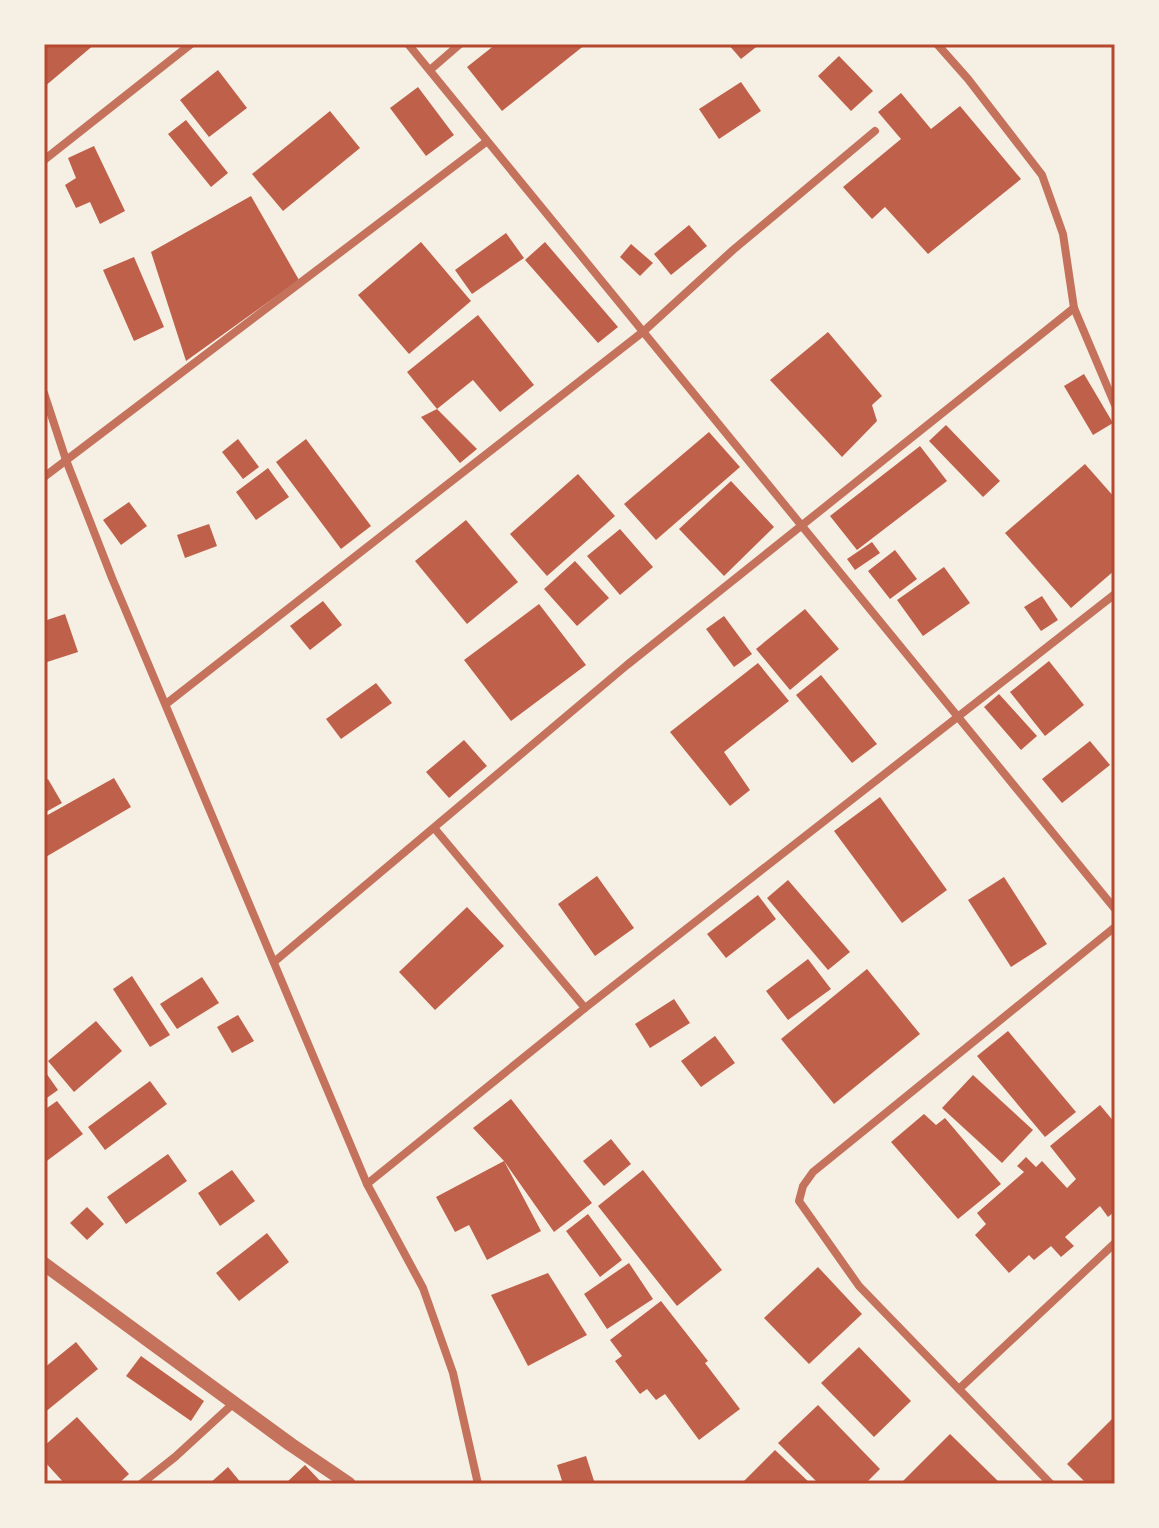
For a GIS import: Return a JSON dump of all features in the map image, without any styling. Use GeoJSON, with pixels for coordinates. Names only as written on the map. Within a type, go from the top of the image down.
{"type":"FeatureCollection","features":[{"type":"Feature","properties":{"kind":"street"},"geometry":{"type":"LineString","coordinates":[[44,160],[191,44]]}},
{"type":"Feature","properties":{"kind":"street"},"geometry":{"type":"LineString","coordinates":[[408,44],[1115,909]]}},
{"type":"Feature","properties":{"kind":"street"},"geometry":{"type":"LineString","coordinates":[[430,70],[460,44]]}},
{"type":"Feature","properties":{"kind":"street"},"geometry":{"type":"LineString","coordinates":[[937,44],[1042,175],[1063,234],[1074,308],[1115,405]]}},
{"type":"Feature","properties":{"kind":"street"},"geometry":{"type":"LineString","coordinates":[[166,704],[644,331],[733,250],[875,131]]}},
{"type":"Feature","properties":{"kind":"street"},"geometry":{"type":"LineString","coordinates":[[44,477],[486,142]]}},
{"type":"Feature","properties":{"kind":"street"},"geometry":{"type":"LineString","coordinates":[[274,962],[627,665],[1074,308]]}},
{"type":"Feature","properties":{"kind":"street"},"geometry":{"type":"LineString","coordinates":[[44,393],[66,460],[367,1184],[423,1288],[453,1373],[478,1484]]}},
{"type":"Feature","properties":{"kind":"street"},"geometry":{"type":"LineString","coordinates":[[367,1184],[585,1008],[1115,594]]}},
{"type":"Feature","properties":{"kind":"street"},"geometry":{"type":"LineString","coordinates":[[435,829],[585,1008]]}},
{"type":"Feature","properties":{"kind":"street"},"geometry":{"type":"LineString","coordinates":[[1051,1484],[859,1286],[799,1201],[803,1186],[813,1172],[1115,927]]}},
{"type":"Feature","properties":{"kind":"street"},"geometry":{"type":"LineString","coordinates":[[959,1389],[1115,1243]]}},
{"type":"Feature","properties":{"kind":"street"},"geometry":{"type":"LineString","coordinates":[[44,1264],[349,1484]]}},
{"type":"Feature","properties":{"kind":"street"},"geometry":{"type":"LineString","coordinates":[[141,1484],[235,1402]]}},
{"type":"Feature","properties":{"kind":"building"},"geometry":{"type":"Polygon","coordinates":[[[44,44],[95,44],[44,87],[44,44]]]}},
{"type":"Feature","properties":{"kind":"building"},"geometry":{"type":"Polygon","coordinates":[[[496,44],[586,44],[502,111],[467,67],[496,44]]]}},
{"type":"Feature","properties":{"kind":"building"},"geometry":{"type":"Polygon","coordinates":[[[728,44],[760,44],[741,59],[728,44]]]}},
{"type":"Feature","properties":{"kind":"building"},"geometry":{"type":"Polygon","coordinates":[[[839,56],[873,91],[851,111],[818,76],[839,56]]]}},
{"type":"Feature","properties":{"kind":"building"},"geometry":{"type":"Polygon","coordinates":[[[218,70],[247,108],[209,137],[180,100],[218,70]]]}},
{"type":"Feature","properties":{"kind":"building"},"geometry":{"type":"Polygon","coordinates":[[[741,82],[761,111],[719,139],[699,109],[741,82]]]}},
{"type":"Feature","properties":{"kind":"building"},"geometry":{"type":"Polygon","coordinates":[[[418,87],[454,135],[426,156],[390,108],[418,87]]]}},
{"type":"Feature","properties":{"kind":"building"},"geometry":{"type":"Polygon","coordinates":[[[901,93],[931,129],[960,106],[1021,179],[928,254],[885,207],[872,219],[843,187],[901,139],[878,112],[901,93]]]}},
{"type":"Feature","properties":{"kind":"building"},"geometry":{"type":"Polygon","coordinates":[[[330,111],[360,148],[283,211],[252,174],[330,111]]]}},
{"type":"Feature","properties":{"kind":"building"},"geometry":{"type":"Polygon","coordinates":[[[186,120],[228,173],[211,187],[168,134],[186,120]]]}},
{"type":"Feature","properties":{"kind":"building"},"geometry":{"type":"Polygon","coordinates":[[[94,146],[125,211],[100,224],[90,202],[76,208],[65,185],[76,178],[68,158],[94,146]]]}},
{"type":"Feature","properties":{"kind":"building"},"geometry":{"type":"Polygon","coordinates":[[[251,196],[299,280],[186,361],[151,252],[251,196]]]}},
{"type":"Feature","properties":{"kind":"building"},"geometry":{"type":"Polygon","coordinates":[[[689,225],[707,246],[671,275],[654,254],[689,225]]]}},
{"type":"Feature","properties":{"kind":"building"},"geometry":{"type":"Polygon","coordinates":[[[506,233],[524,258],[472,294],[455,270],[506,233]]]}},
{"type":"Feature","properties":{"kind":"building"},"geometry":{"type":"Polygon","coordinates":[[[421,242],[471,301],[409,354],[358,295],[421,242]]]}},
{"type":"Feature","properties":{"kind":"building"},"geometry":{"type":"Polygon","coordinates":[[[545,242],[618,327],[598,343],[525,260],[545,242]]]}},
{"type":"Feature","properties":{"kind":"building"},"geometry":{"type":"Polygon","coordinates":[[[631,244],[653,263],[640,276],[620,257],[631,244]]]}},
{"type":"Feature","properties":{"kind":"building"},"geometry":{"type":"Polygon","coordinates":[[[134,257],[164,327],[134,341],[103,270],[134,257]]]}},
{"type":"Feature","properties":{"kind":"building"},"geometry":{"type":"Polygon","coordinates":[[[478,315],[534,385],[500,412],[473,380],[437,409],[407,372],[478,315]]]}},
{"type":"Feature","properties":{"kind":"building"},"geometry":{"type":"Polygon","coordinates":[[[828,332],[882,396],[872,405],[877,421],[842,457],[770,380],[828,332]]]}},
{"type":"Feature","properties":{"kind":"building"},"geometry":{"type":"Polygon","coordinates":[[[1084,374],[1113,423],[1093,435],[1064,386],[1084,374]]]}},
{"type":"Feature","properties":{"kind":"building"},"geometry":{"type":"Polygon","coordinates":[[[437,409],[477,449],[460,463],[421,417],[437,409]]]}},
{"type":"Feature","properties":{"kind":"building"},"geometry":{"type":"Polygon","coordinates":[[[946,425],[1000,481],[983,497],[929,441],[946,425]]]}},
{"type":"Feature","properties":{"kind":"building"},"geometry":{"type":"Polygon","coordinates":[[[709,432],[740,467],[656,540],[624,504],[709,432]]]}},
{"type":"Feature","properties":{"kind":"building"},"geometry":{"type":"Polygon","coordinates":[[[238,439],[259,467],[243,479],[222,452],[238,439]]]}},
{"type":"Feature","properties":{"kind":"building"},"geometry":{"type":"Polygon","coordinates":[[[306,439],[371,526],[341,549],[276,462],[306,439]]]}},
{"type":"Feature","properties":{"kind":"building"},"geometry":{"type":"Polygon","coordinates":[[[920,446],[947,481],[857,550],[830,516],[920,446]]]}},
{"type":"Feature","properties":{"kind":"building"},"geometry":{"type":"Polygon","coordinates":[[[1085,464],[1115,498],[1115,570],[1071,608],[1005,533],[1085,464]]]}},
{"type":"Feature","properties":{"kind":"building"},"geometry":{"type":"Polygon","coordinates":[[[268,468],[289,497],[256,520],[236,492],[268,468]]]}},
{"type":"Feature","properties":{"kind":"building"},"geometry":{"type":"Polygon","coordinates":[[[578,474],[615,516],[547,576],[510,534],[578,474]]]}},
{"type":"Feature","properties":{"kind":"building"},"geometry":{"type":"Polygon","coordinates":[[[731,481],[774,527],[724,576],[679,529],[731,481]]]}},
{"type":"Feature","properties":{"kind":"building"},"geometry":{"type":"Polygon","coordinates":[[[129,502],[147,526],[121,545],[103,520],[129,502]]]}},
{"type":"Feature","properties":{"kind":"building"},"geometry":{"type":"Polygon","coordinates":[[[466,520],[518,582],[467,624],[415,561],[466,520]]]}},
{"type":"Feature","properties":{"kind":"building"},"geometry":{"type":"Polygon","coordinates":[[[209,524],[217,546],[185,558],[177,535],[209,524]]]}},
{"type":"Feature","properties":{"kind":"building"},"geometry":{"type":"Polygon","coordinates":[[[620,529],[653,567],[620,595],[587,556],[620,529]]]}},
{"type":"Feature","properties":{"kind":"building"},"geometry":{"type":"Polygon","coordinates":[[[872,542],[880,553],[855,570],[847,559],[872,542]]]}},
{"type":"Feature","properties":{"kind":"building"},"geometry":{"type":"Polygon","coordinates":[[[895,550],[917,579],[890,599],[868,571],[895,550]]]}},
{"type":"Feature","properties":{"kind":"building"},"geometry":{"type":"Polygon","coordinates":[[[575,561],[609,598],[577,626],[544,589],[575,561]]]}},
{"type":"Feature","properties":{"kind":"building"},"geometry":{"type":"Polygon","coordinates":[[[944,567],[970,603],[923,636],[897,600],[944,567]]]}},
{"type":"Feature","properties":{"kind":"building"},"geometry":{"type":"Polygon","coordinates":[[[1042,596],[1058,620],[1041,631],[1024,607],[1042,596]]]}},
{"type":"Feature","properties":{"kind":"building"},"geometry":{"type":"Polygon","coordinates":[[[323,601],[342,625],[310,650],[290,626],[323,601]]]}},
{"type":"Feature","properties":{"kind":"building"},"geometry":{"type":"Polygon","coordinates":[[[539,604],[586,665],[511,721],[464,660],[539,604]]]}},
{"type":"Feature","properties":{"kind":"building"},"geometry":{"type":"Polygon","coordinates":[[[805,609],[839,649],[790,690],[756,649],[805,609]]]}},
{"type":"Feature","properties":{"kind":"building"},"geometry":{"type":"Polygon","coordinates":[[[65,614],[78,652],[44,663],[44,621],[65,614]]]}},
{"type":"Feature","properties":{"kind":"building"},"geometry":{"type":"Polygon","coordinates":[[[724,616],[752,654],[734,667],[706,629],[724,616]]]}},
{"type":"Feature","properties":{"kind":"building"},"geometry":{"type":"Polygon","coordinates":[[[1049,661],[1084,705],[1045,736],[1010,692],[1049,661]]]}},
{"type":"Feature","properties":{"kind":"building"},"geometry":{"type":"Polygon","coordinates":[[[758,663],[789,701],[724,752],[750,790],[730,806],[670,732],[758,663]]]}},
{"type":"Feature","properties":{"kind":"building"},"geometry":{"type":"Polygon","coordinates":[[[821,675],[877,744],[852,763],[796,695],[821,675]]]}},
{"type":"Feature","properties":{"kind":"building"},"geometry":{"type":"Polygon","coordinates":[[[376,683],[392,703],[341,739],[326,719],[376,683]]]}},
{"type":"Feature","properties":{"kind":"building"},"geometry":{"type":"Polygon","coordinates":[[[999,694],[1037,736],[1021,750],[984,707],[999,694]]]}},
{"type":"Feature","properties":{"kind":"building"},"geometry":{"type":"Polygon","coordinates":[[[464,740],[487,766],[449,798],[426,772],[464,740]]]}},
{"type":"Feature","properties":{"kind":"building"},"geometry":{"type":"Polygon","coordinates":[[[1090,741],[1110,765],[1062,803],[1042,779],[1090,741]]]}},
{"type":"Feature","properties":{"kind":"building"},"geometry":{"type":"Polygon","coordinates":[[[114,778],[131,807],[44,858],[44,817],[114,778]]]}},
{"type":"Feature","properties":{"kind":"building"},"geometry":{"type":"Polygon","coordinates":[[[48,779],[62,803],[44,813],[44,782],[48,779]]]}},
{"type":"Feature","properties":{"kind":"building"},"geometry":{"type":"Polygon","coordinates":[[[880,797],[947,890],[902,923],[834,831],[880,797]]]}},
{"type":"Feature","properties":{"kind":"building"},"geometry":{"type":"Polygon","coordinates":[[[597,876],[634,928],[595,956],[558,904],[597,876]]]}},
{"type":"Feature","properties":{"kind":"building"},"geometry":{"type":"Polygon","coordinates":[[[1004,877],[1047,944],[1011,967],[968,900],[1004,877]]]}},
{"type":"Feature","properties":{"kind":"building"},"geometry":{"type":"Polygon","coordinates":[[[788,880],[850,952],[828,970],[767,898],[788,880]]]}},
{"type":"Feature","properties":{"kind":"building"},"geometry":{"type":"Polygon","coordinates":[[[758,895],[776,919],[726,958],[707,934],[758,895]]]}},
{"type":"Feature","properties":{"kind":"building"},"geometry":{"type":"Polygon","coordinates":[[[467,907],[504,946],[435,1010],[399,972],[467,907]]]}},
{"type":"Feature","properties":{"kind":"building"},"geometry":{"type":"Polygon","coordinates":[[[808,959],[831,989],[788,1020],[766,991],[808,959]]]}},
{"type":"Feature","properties":{"kind":"building"},"geometry":{"type":"Polygon","coordinates":[[[867,969],[920,1034],[834,1104],[781,1039],[867,969]]]}},
{"type":"Feature","properties":{"kind":"building"},"geometry":{"type":"Polygon","coordinates":[[[132,976],[170,1035],[150,1047],[113,989],[132,976]]]}},
{"type":"Feature","properties":{"kind":"building"},"geometry":{"type":"Polygon","coordinates":[[[202,977],[219,1003],[177,1029],[160,1004],[202,977]]]}},
{"type":"Feature","properties":{"kind":"building"},"geometry":{"type":"Polygon","coordinates":[[[674,999],[690,1023],[650,1048],[635,1024],[674,999]]]}},
{"type":"Feature","properties":{"kind":"building"},"geometry":{"type":"Polygon","coordinates":[[[238,1015],[254,1041],[232,1053],[217,1027],[238,1015]]]}},
{"type":"Feature","properties":{"kind":"building"},"geometry":{"type":"Polygon","coordinates":[[[96,1021],[122,1051],[74,1092],[48,1061],[96,1021]]]}},
{"type":"Feature","properties":{"kind":"building"},"geometry":{"type":"Polygon","coordinates":[[[1008,1031],[1076,1112],[1045,1137],[977,1056],[1008,1031]]]}},
{"type":"Feature","properties":{"kind":"building"},"geometry":{"type":"Polygon","coordinates":[[[715,1036],[735,1063],[701,1087],[681,1061],[715,1036]]]}},
{"type":"Feature","properties":{"kind":"building"},"geometry":{"type":"Polygon","coordinates":[[[44,1070],[58,1090],[44,1100],[44,1070]]]}},
{"type":"Feature","properties":{"kind":"building"},"geometry":{"type":"Polygon","coordinates":[[[973,1075],[1033,1130],[1002,1163],[942,1108],[973,1075]]]}},
{"type":"Feature","properties":{"kind":"building"},"geometry":{"type":"Polygon","coordinates":[[[150,1081],[167,1104],[105,1150],[88,1127],[150,1081]]]}},
{"type":"Feature","properties":{"kind":"building"},"geometry":{"type":"Polygon","coordinates":[[[511,1099],[592,1203],[554,1232],[504,1161],[473,1128],[511,1099]]]}},
{"type":"Feature","properties":{"kind":"building"},"geometry":{"type":"Polygon","coordinates":[[[57,1101],[83,1134],[44,1163],[44,1110],[57,1101]]]}},
{"type":"Feature","properties":{"kind":"building"},"geometry":{"type":"Polygon","coordinates":[[[1100,1105],[1115,1123],[1115,1211],[1108,1217],[1100,1206],[1065,1237],[1074,1246],[1061,1257],[1051,1246],[1034,1260],[1029,1255],[1009,1273],[975,1235],[986,1224],[977,1213],[1024,1172],[1017,1166],[1026,1157],[1036,1167],[1042,1161],[1067,1188],[1076,1179],[1050,1146],[1100,1105]]]}},
{"type":"Feature","properties":{"kind":"building"},"geometry":{"type":"Polygon","coordinates":[[[924,1114],[936,1125],[945,1118],[1001,1184],[958,1219],[891,1142],[924,1114]]]}},
{"type":"Feature","properties":{"kind":"building"},"geometry":{"type":"Polygon","coordinates":[[[611,1139],[631,1164],[604,1186],[583,1161],[611,1139]]]}},
{"type":"Feature","properties":{"kind":"building"},"geometry":{"type":"Polygon","coordinates":[[[168,1154],[187,1181],[126,1224],[107,1197],[168,1154]]]}},
{"type":"Feature","properties":{"kind":"building"},"geometry":{"type":"Polygon","coordinates":[[[504,1161],[541,1231],[487,1260],[469,1225],[455,1232],[436,1197],[504,1161]]]}},
{"type":"Feature","properties":{"kind":"building"},"geometry":{"type":"Polygon","coordinates":[[[232,1170],[255,1201],[220,1226],[198,1193],[232,1170]]]}},
{"type":"Feature","properties":{"kind":"building"},"geometry":{"type":"Polygon","coordinates":[[[643,1170],[722,1270],[677,1306],[598,1206],[643,1170]]]}},
{"type":"Feature","properties":{"kind":"building"},"geometry":{"type":"Polygon","coordinates":[[[87,1207],[104,1224],[87,1240],[70,1223],[87,1207]]]}},
{"type":"Feature","properties":{"kind":"building"},"geometry":{"type":"Polygon","coordinates":[[[588,1214],[622,1260],[600,1277],[566,1231],[588,1214]]]}},
{"type":"Feature","properties":{"kind":"building"},"geometry":{"type":"Polygon","coordinates":[[[267,1233],[289,1262],[239,1301],[216,1273],[267,1233]]]}},
{"type":"Feature","properties":{"kind":"building"},"geometry":{"type":"Polygon","coordinates":[[[629,1263],[653,1299],[607,1329],[584,1294],[629,1263]]]}},
{"type":"Feature","properties":{"kind":"building"},"geometry":{"type":"Polygon","coordinates":[[[818,1267],[862,1314],[809,1364],[764,1318],[818,1267]]]}},
{"type":"Feature","properties":{"kind":"building"},"geometry":{"type":"Polygon","coordinates":[[[548,1273],[587,1335],[528,1366],[491,1295],[548,1273]]]}},
{"type":"Feature","properties":{"kind":"building"},"geometry":{"type":"Polygon","coordinates":[[[661,1301],[708,1361],[705,1363],[740,1409],[699,1440],[665,1394],[656,1400],[647,1389],[640,1394],[615,1361],[622,1356],[610,1340],[661,1301]]]}},
{"type":"Feature","properties":{"kind":"building"},"geometry":{"type":"Polygon","coordinates":[[[76,1342],[98,1369],[44,1413],[44,1368],[76,1342]]]}},
{"type":"Feature","properties":{"kind":"building"},"geometry":{"type":"Polygon","coordinates":[[[859,1347],[911,1401],[874,1437],[821,1383],[859,1347]]]}},
{"type":"Feature","properties":{"kind":"building"},"geometry":{"type":"Polygon","coordinates":[[[141,1356],[204,1401],[191,1421],[126,1376],[141,1356]]]}},
{"type":"Feature","properties":{"kind":"building"},"geometry":{"type":"Polygon","coordinates":[[[818,1405],[880,1469],[865,1484],[819,1484],[778,1443],[818,1405]]]}},
{"type":"Feature","properties":{"kind":"building"},"geometry":{"type":"Polygon","coordinates":[[[1115,1416],[1115,1484],[1087,1484],[1067,1464],[1115,1416]]]}},
{"type":"Feature","properties":{"kind":"building"},"geometry":{"type":"Polygon","coordinates":[[[77,1417],[129,1474],[118,1484],[65,1484],[44,1461],[44,1446],[77,1417]]]}},
{"type":"Feature","properties":{"kind":"building"},"geometry":{"type":"Polygon","coordinates":[[[950,1434],[1001,1484],[900,1484],[950,1434]]]}},
{"type":"Feature","properties":{"kind":"building"},"geometry":{"type":"Polygon","coordinates":[[[775,1450],[811,1484],[741,1484],[775,1450]]]}},
{"type":"Feature","properties":{"kind":"building"},"geometry":{"type":"Polygon","coordinates":[[[586,1456],[595,1484],[563,1484],[557,1465],[586,1456]]]}},
{"type":"Feature","properties":{"kind":"building"},"geometry":{"type":"Polygon","coordinates":[[[305,1465],[323,1484],[285,1484],[305,1465]]]}},
{"type":"Feature","properties":{"kind":"building"},"geometry":{"type":"Polygon","coordinates":[[[228,1467],[242,1484],[209,1484],[228,1467]]]}}]}
